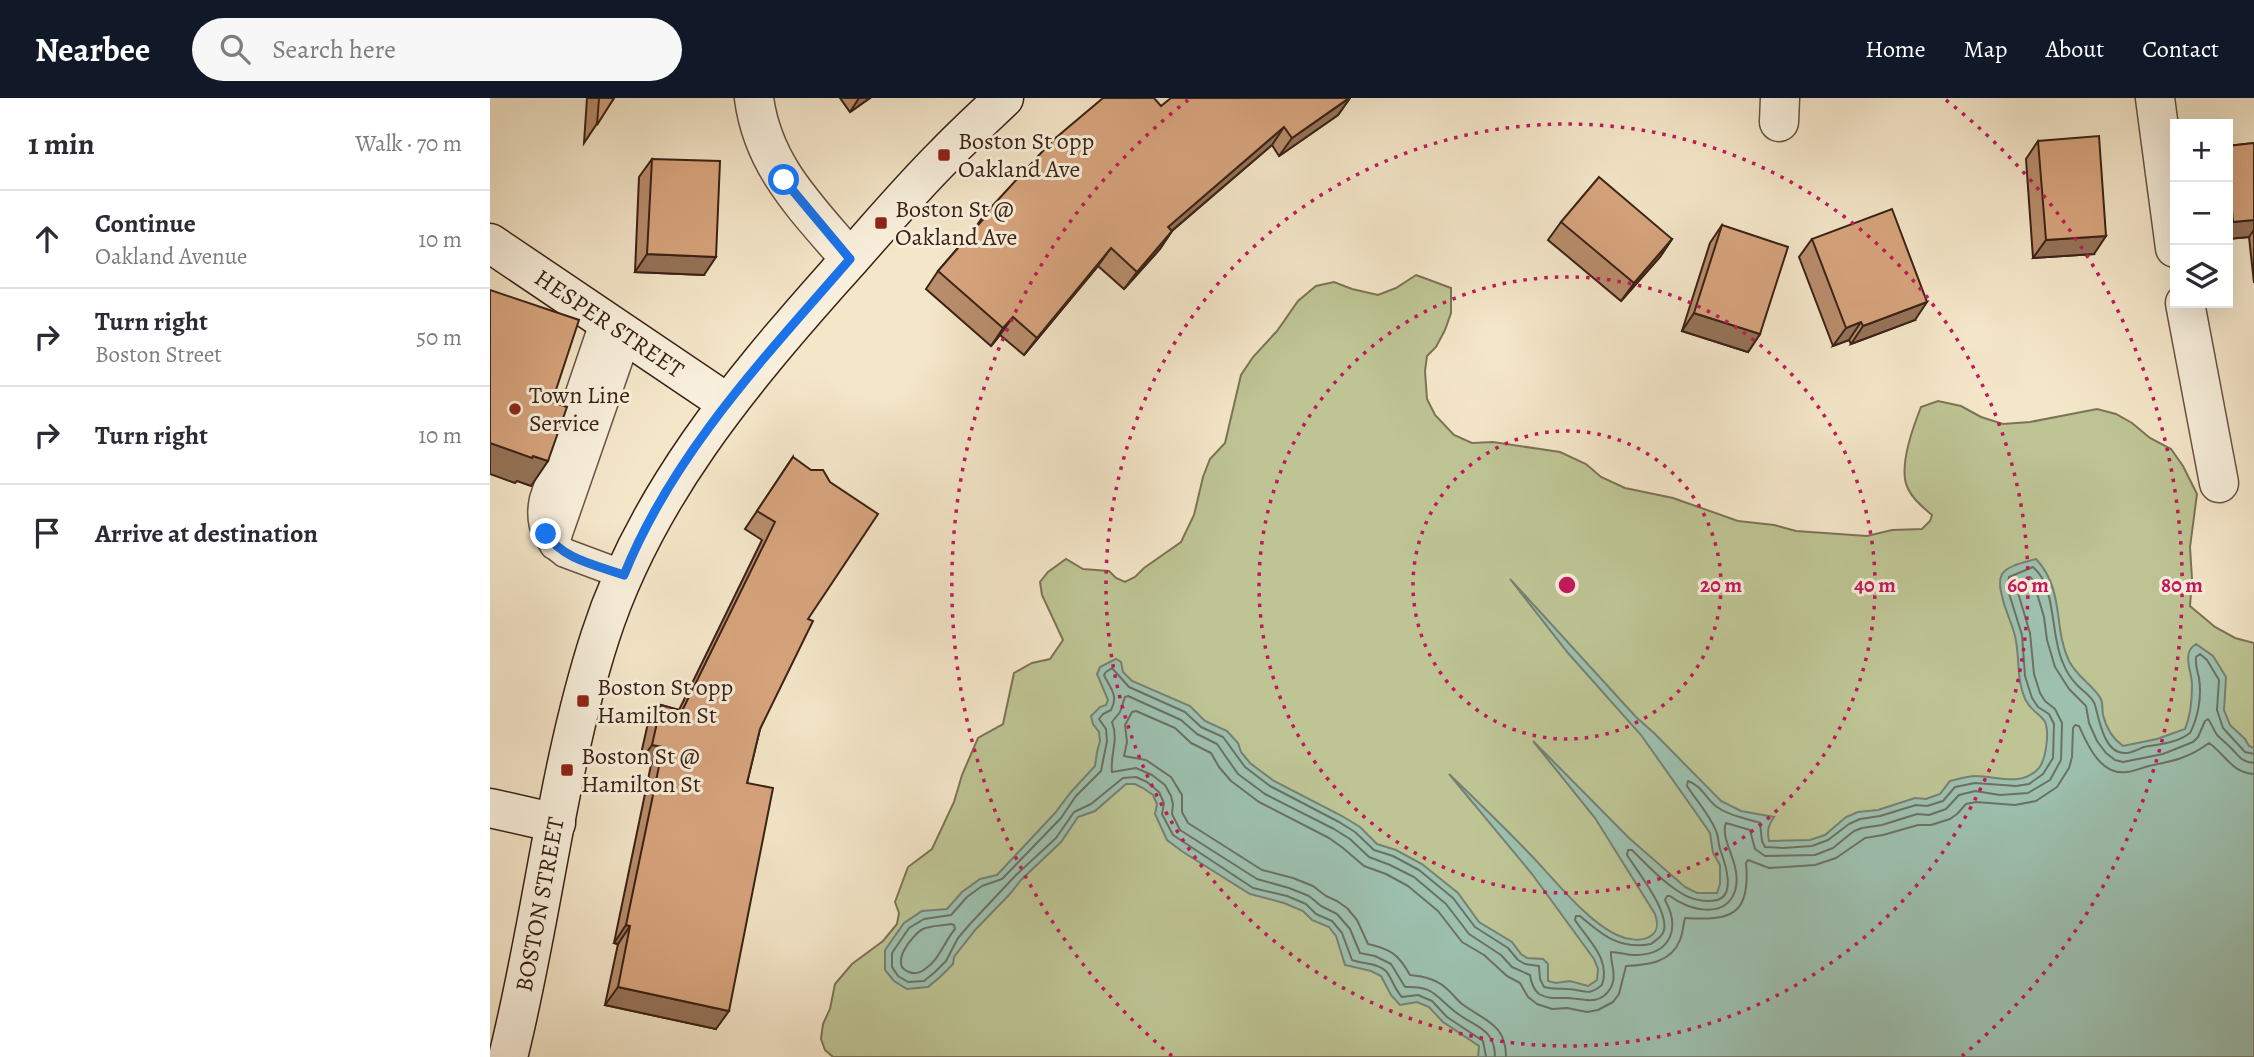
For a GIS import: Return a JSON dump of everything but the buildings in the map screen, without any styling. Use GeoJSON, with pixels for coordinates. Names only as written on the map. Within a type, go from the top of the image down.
{"type":"FeatureCollection","features":[{"type":"Feature","properties":{"kind":"main road"},"geometry":{"type":"LineString","coordinates":[[754,98],[762,135],[776,166],[794,193],[850,259]]}},
{"type":"Feature","properties":{"kind":"main road","name":"BOSTON STREET"},"geometry":{"type":"LineString","coordinates":[[508,1057],[577,724],[600,637],[635,547],[681,469],[727,403],[778,340],[944,155],[1004,98]]}},
{"type":"Feature","properties":{"kind":"main road"},"geometry":{"type":"LineString","coordinates":[[2155,98],[2175,245]]}},
{"type":"Feature","properties":{"kind":"main road","name":"HESPER STREET"},"geometry":{"type":"LineString","coordinates":[[490,243],[727,403]]}},
{"type":"Feature","properties":{"kind":"main road"},"geometry":{"type":"LineString","coordinates":[[2186,308],[2220,482]]}},
{"type":"Feature","properties":{"kind":"main road"},"geometry":{"type":"LineString","coordinates":[[490,808],[556,823]]}},
{"type":"Feature","properties":{"kind":"lane"},"geometry":{"type":"LineString","coordinates":[[616,328],[544,499],[542,517],[543,525],[554,545],[573,558],[624,575]]}},
{"type":"Feature","properties":{"kind":"shaded area"},"geometry":{"type":"Polygon","coordinates":[[[1416,275],[1451,288],[1451,313],[1436,347],[1427,356],[1425,371],[1427,399],[1435,415],[1454,435],[1472,443],[1493,442],[1560,452],[1625,488],[1673,498],[1738,521],[1774,525],[1796,531],[1867,536],[1892,530],[1922,529],[1932,515],[1919,504],[1909,490],[1905,479],[1905,462],[1921,407],[1938,401],[1961,406],[1981,417],[2003,424],[2030,422],[2097,409],[2116,414],[2171,449],[2197,494],[2190,547],[2190,606],[2215,627],[2235,638],[2254,643],[2254,1057],[833,1057],[825,1050],[821,1039],[823,1024],[830,1009],[835,984],[852,964],[883,941],[897,924],[899,913],[895,902],[908,867],[932,849],[954,802],[978,738],[1003,724],[1014,673],[1032,663],[1050,659],[1063,640],[1042,595],[1040,582],[1048,572],[1066,559],[1083,569],[1109,571],[1125,582],[1181,542],[1194,515],[1210,459],[1225,443],[1241,375],[1298,301],[1316,286],[1334,282],[1378,295],[1396,288],[1416,275]]]}},
{"type":"Feature","properties":{"kind":"water"},"geometry":{"type":"Polygon","coordinates":[[[2036,559],[2051,583],[2061,636],[2069,661],[2101,699],[2106,724],[2123,746],[2157,739],[2185,729],[2192,697],[2188,657],[2196,644],[2213,656],[2226,677],[2224,710],[2230,725],[2254,748],[2254,1057],[1478,1057],[1479,1046],[1443,1022],[1429,1007],[1417,1002],[1400,1005],[1381,976],[1345,965],[1336,936],[1329,927],[1284,903],[1250,894],[1167,840],[1155,814],[1157,804],[1153,795],[1135,784],[1126,784],[1095,811],[1078,817],[1061,842],[976,929],[954,957],[953,964],[928,987],[907,989],[894,981],[885,970],[885,950],[904,923],[922,911],[947,909],[962,892],[980,879],[997,875],[1095,766],[1100,741],[1099,732],[1091,716],[1106,705],[1108,700],[1097,674],[1100,667],[1116,659],[1121,662],[1123,672],[1132,681],[1190,706],[1205,721],[1227,731],[1250,763],[1274,781],[1360,827],[1377,844],[1396,850],[1422,864],[1458,893],[1479,922],[1512,942],[1527,958],[1543,959],[1548,964],[1548,981],[1570,981],[1588,986],[1597,980],[1598,969],[1594,959],[1532,874],[1449,774],[1517,840],[1581,909],[1605,928],[1628,939],[1645,939],[1655,933],[1655,914],[1595,818],[1533,741],[1629,838],[1685,887],[1697,893],[1717,893],[1720,865],[1713,853],[1710,833],[1641,735],[1568,653],[1510,579],[1636,717],[1721,801],[1741,811],[1774,817],[1770,823],[1769,841],[1810,840],[1825,835],[1846,817],[1858,812],[1878,810],[1915,798],[1926,799],[1940,794],[1950,781],[1976,776],[2024,778],[2038,769],[2045,752],[2047,729],[2043,719],[2029,706],[2022,691],[2015,636],[2000,584],[2002,574],[2008,568],[2036,559]]]}},
{"type":"Feature","properties":{"kind":"place","name":"Boston St opp Oakland Ave"},"geometry":{"type":"Point","coordinates":[944,155]}},
{"type":"Feature","properties":{"kind":"place","name":"Boston St @ Oakland Ave"},"geometry":{"type":"Point","coordinates":[881,223]}},
{"type":"Feature","properties":{"kind":"place","name":"Town Line Service"},"geometry":{"type":"Point","coordinates":[515,409]}},
{"type":"Feature","properties":{"kind":"place","name":"Boston St opp Hamilton St"},"geometry":{"type":"Point","coordinates":[583,701]}},
{"type":"Feature","properties":{"kind":"place","name":"Boston St @ Hamilton St"},"geometry":{"type":"Point","coordinates":[567,770]}},
{"type":"Feature","properties":{"kind":"route"},"geometry":{"type":"LineString","coordinates":[[546,534],[558,548],[573,558],[624,575],[635,547],[658,506],[703,436],[778,340],[850,259],[784,180]]}}]}
